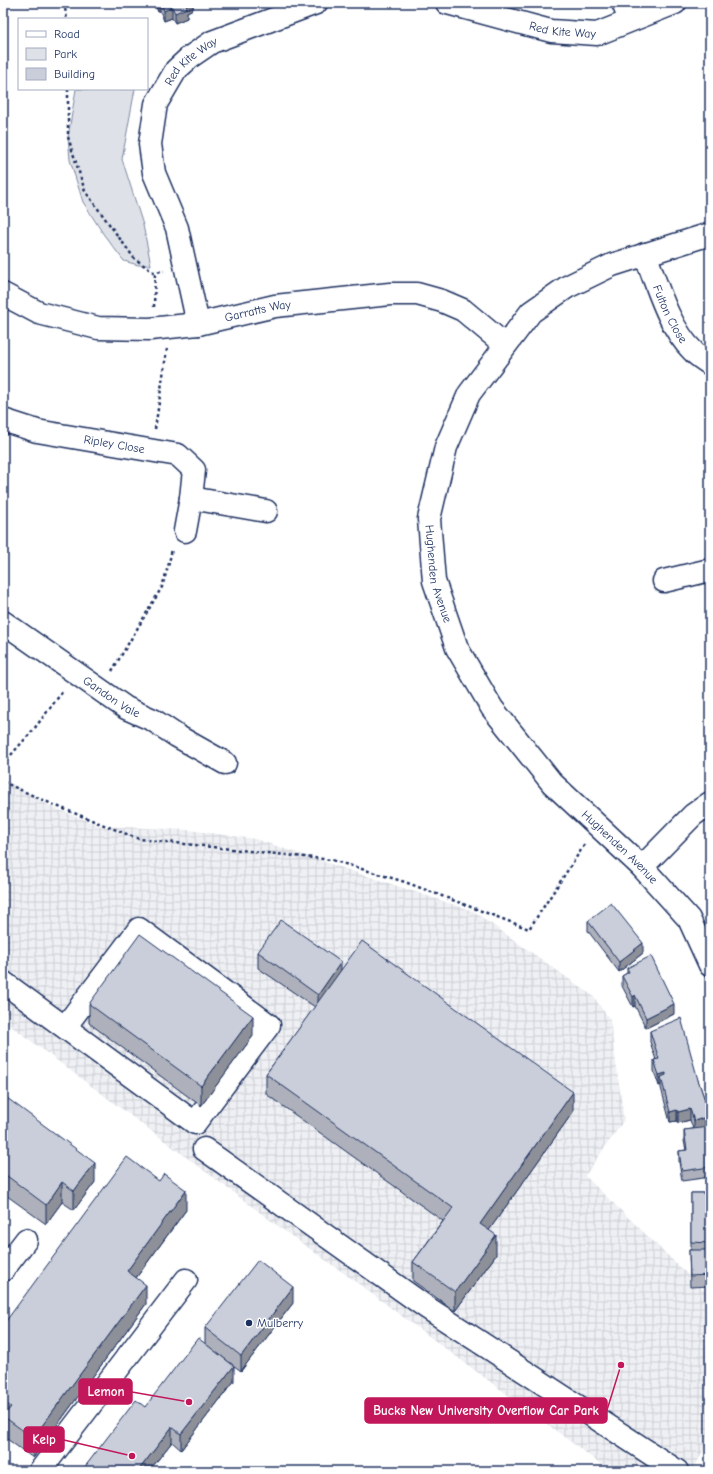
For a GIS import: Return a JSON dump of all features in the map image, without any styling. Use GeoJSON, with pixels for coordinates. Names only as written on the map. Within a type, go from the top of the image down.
{"type":"FeatureCollection","features":[{"type":"Feature","properties":{"kind":"street","name":"Red Kite Way"},"geometry":{"type":"LineString","coordinates":[[198,324],[178,228],[154,173],[150,144],[156,104],[176,70],[190,57],[212,42],[316,3]]}},
{"type":"Feature","properties":{"kind":"street","name":"Red Kite Way"},"geometry":{"type":"LineString","coordinates":[[447,3],[551,31],[597,34],[626,12],[675,3]]}},
{"type":"Feature","properties":{"kind":"street","name":"Hughenden Avenue"},"geometry":{"type":"LineString","coordinates":[[710,234],[612,265],[567,287],[531,312],[469,394],[446,448],[429,519],[434,581],[457,648],[492,708],[552,783],[642,867],[689,919],[710,964]]}},
{"type":"Feature","properties":{"kind":"street","name":"Fulton Close"},"geometry":{"type":"LineString","coordinates":[[645,254],[667,309],[679,334],[693,351],[710,364]]}},
{"type":"Feature","properties":{"kind":"street","name":"Garratts Way"},"geometry":{"type":"LineString","coordinates":[[3,294],[39,313],[98,328],[150,329],[198,324],[275,306],[390,294],[416,294],[442,301],[462,310],[505,345]]}},
{"type":"Feature","properties":{"kind":"street","name":"Ripley Close"},"geometry":{"type":"LineString","coordinates":[[3,420],[37,431],[178,456],[194,470],[191,498],[179,538]]}},
{"type":"Feature","properties":{"kind":"street"},"geometry":{"type":"LineString","coordinates":[[191,498],[266,511]]}},
{"type":"Feature","properties":{"kind":"street"},"geometry":{"type":"LineString","coordinates":[[664,581],[710,570]]}},
{"type":"Feature","properties":{"kind":"street","name":"Gandon Vale"},"geometry":{"type":"LineString","coordinates":[[3,622],[126,708],[153,720],[177,736],[225,763]]}},
{"type":"Feature","properties":{"kind":"street"},"geometry":{"type":"LineString","coordinates":[[642,867],[693,815],[710,803]]}},
{"type":"Feature","properties":{"kind":"street"},"geometry":{"type":"LineString","coordinates":[[3,982],[195,1123],[269,1025],[139,929],[65,1027]]}},
{"type":"Feature","properties":{"kind":"street"},"geometry":{"type":"LineString","coordinates":[[204,1148],[426,1307],[677,1471]]}},
{"type":"Feature","properties":{"kind":"street"},"geometry":{"type":"LineString","coordinates":[[3,1270],[26,1240]]}},
{"type":"Feature","properties":{"kind":"street"},"geometry":{"type":"LineString","coordinates":[[40,1471],[186,1280]]}},
{"type":"Feature","properties":{"kind":"path"},"geometry":{"type":"LineString","coordinates":[[64,3],[67,18]]}},
{"type":"Feature","properties":{"kind":"path"},"geometry":{"type":"LineString","coordinates":[[68,90],[68,137],[86,191],[134,258],[155,272],[186,270]]}},
{"type":"Feature","properties":{"kind":"path"},"geometry":{"type":"LineString","coordinates":[[155,272],[155,302]]}},
{"type":"Feature","properties":{"kind":"path"},"geometry":{"type":"LineString","coordinates":[[152,451],[165,368]]}},
{"type":"Feature","properties":{"kind":"path"},"geometry":{"type":"LineString","coordinates":[[101,691],[126,646],[162,587],[179,538]]}},
{"type":"Feature","properties":{"kind":"path"},"geometry":{"type":"LineString","coordinates":[[3,764],[34,729],[77,674]]}},
{"type":"Feature","properties":{"kind":"path"},"geometry":{"type":"LineString","coordinates":[[3,782],[54,805],[139,839],[332,860],[405,882],[529,929],[583,846],[600,828]]}},
{"type":"Feature","properties":{"kind":"shaded area"},"geometry":{"type":"Polygon","coordinates":[[[3,779],[54,808],[101,826],[188,830],[255,839],[473,911],[593,996],[610,1020],[624,1120],[585,1176],[710,1296],[710,1437],[693,1471],[610,1471],[352,1279],[286,1232],[3,1020],[3,779]]]}},
{"type":"Feature","properties":{"kind":"green space"},"geometry":{"type":"Polygon","coordinates":[[[76,90],[135,90],[122,159],[143,225],[151,265],[138,265],[124,261],[104,235],[83,202],[70,160],[68,137],[76,90]]]}},
{"type":"Feature","properties":{"kind":"building"},"geometry":{"type":"Polygon","coordinates":[[[161,3],[186,3],[187,8],[175,13],[172,7],[164,11],[161,3]]]}},
{"type":"Feature","properties":{"kind":"building"},"geometry":{"type":"Polygon","coordinates":[[[611,903],[643,943],[619,962],[588,921],[611,903]]]}},
{"type":"Feature","properties":{"kind":"building"},"geometry":{"type":"Polygon","coordinates":[[[281,920],[341,962],[318,995],[258,952],[281,920]]]}},
{"type":"Feature","properties":{"kind":"building"},"geometry":{"type":"Polygon","coordinates":[[[140,934],[253,1016],[201,1086],[89,1004],[140,934]]]}},
{"type":"Feature","properties":{"kind":"building"},"geometry":{"type":"Polygon","coordinates":[[[362,941],[573,1092],[480,1224],[496,1235],[455,1292],[413,1262],[453,1208],[266,1074],[362,941]]]}},
{"type":"Feature","properties":{"kind":"building"},"geometry":{"type":"Polygon","coordinates":[[[651,956],[674,1004],[646,1018],[635,995],[633,997],[622,976],[629,972],[627,968],[651,956]]]}},
{"type":"Feature","properties":{"kind":"building"},"geometry":{"type":"Polygon","coordinates":[[[681,1018],[698,1080],[710,1115],[694,1121],[690,1109],[670,1112],[661,1077],[666,1075],[666,1073],[659,1075],[654,1060],[659,1059],[650,1031],[681,1018]]]}},
{"type":"Feature","properties":{"kind":"building"},"geometry":{"type":"Polygon","coordinates":[[[3,1095],[95,1163],[74,1191],[62,1182],[46,1205],[3,1173],[3,1095]]]}},
{"type":"Feature","properties":{"kind":"building"},"geometry":{"type":"Polygon","coordinates":[[[710,1127],[710,1167],[682,1171],[679,1151],[687,1150],[684,1130],[710,1127]]]}},
{"type":"Feature","properties":{"kind":"building"},"geometry":{"type":"Polygon","coordinates":[[[127,1157],[159,1181],[164,1174],[186,1190],[127,1271],[146,1285],[33,1438],[3,1416],[11,1407],[3,1401],[3,1325],[127,1157]]]}},
{"type":"Feature","properties":{"kind":"building"},"geometry":{"type":"Polygon","coordinates":[[[691,1193],[710,1193],[710,1243],[691,1242],[691,1193]]]}},
{"type":"Feature","properties":{"kind":"building"},"geometry":{"type":"Polygon","coordinates":[[[689,1250],[710,1250],[710,1275],[690,1276],[689,1250]]]}},
{"type":"Feature","properties":{"kind":"building","name":"Mulberry"},"geometry":{"type":"Polygon","coordinates":[[[258,1260],[293,1287],[241,1356],[205,1328],[258,1260]]]}},
{"type":"Feature","properties":{"kind":"building"},"geometry":{"type":"Polygon","coordinates":[[[198,1338],[234,1366],[181,1434],[172,1427],[138,1471],[87,1471],[84,1468],[136,1400],[145,1407],[198,1338]]]}},
{"type":"Feature","properties":{"kind":"place","name":"Mulberry"},"geometry":{"type":"Point","coordinates":[249,1323]}},
{"type":"Feature","properties":{"kind":"place","name":"Bucks New University Overflow Car Park"},"geometry":{"type":"Point","coordinates":[621,1365]}},
{"type":"Feature","properties":{"kind":"place","name":"Lemon"},"geometry":{"type":"Point","coordinates":[189,1402]}},
{"type":"Feature","properties":{"kind":"place","name":"Kelp"},"geometry":{"type":"Point","coordinates":[132,1456]}}]}
